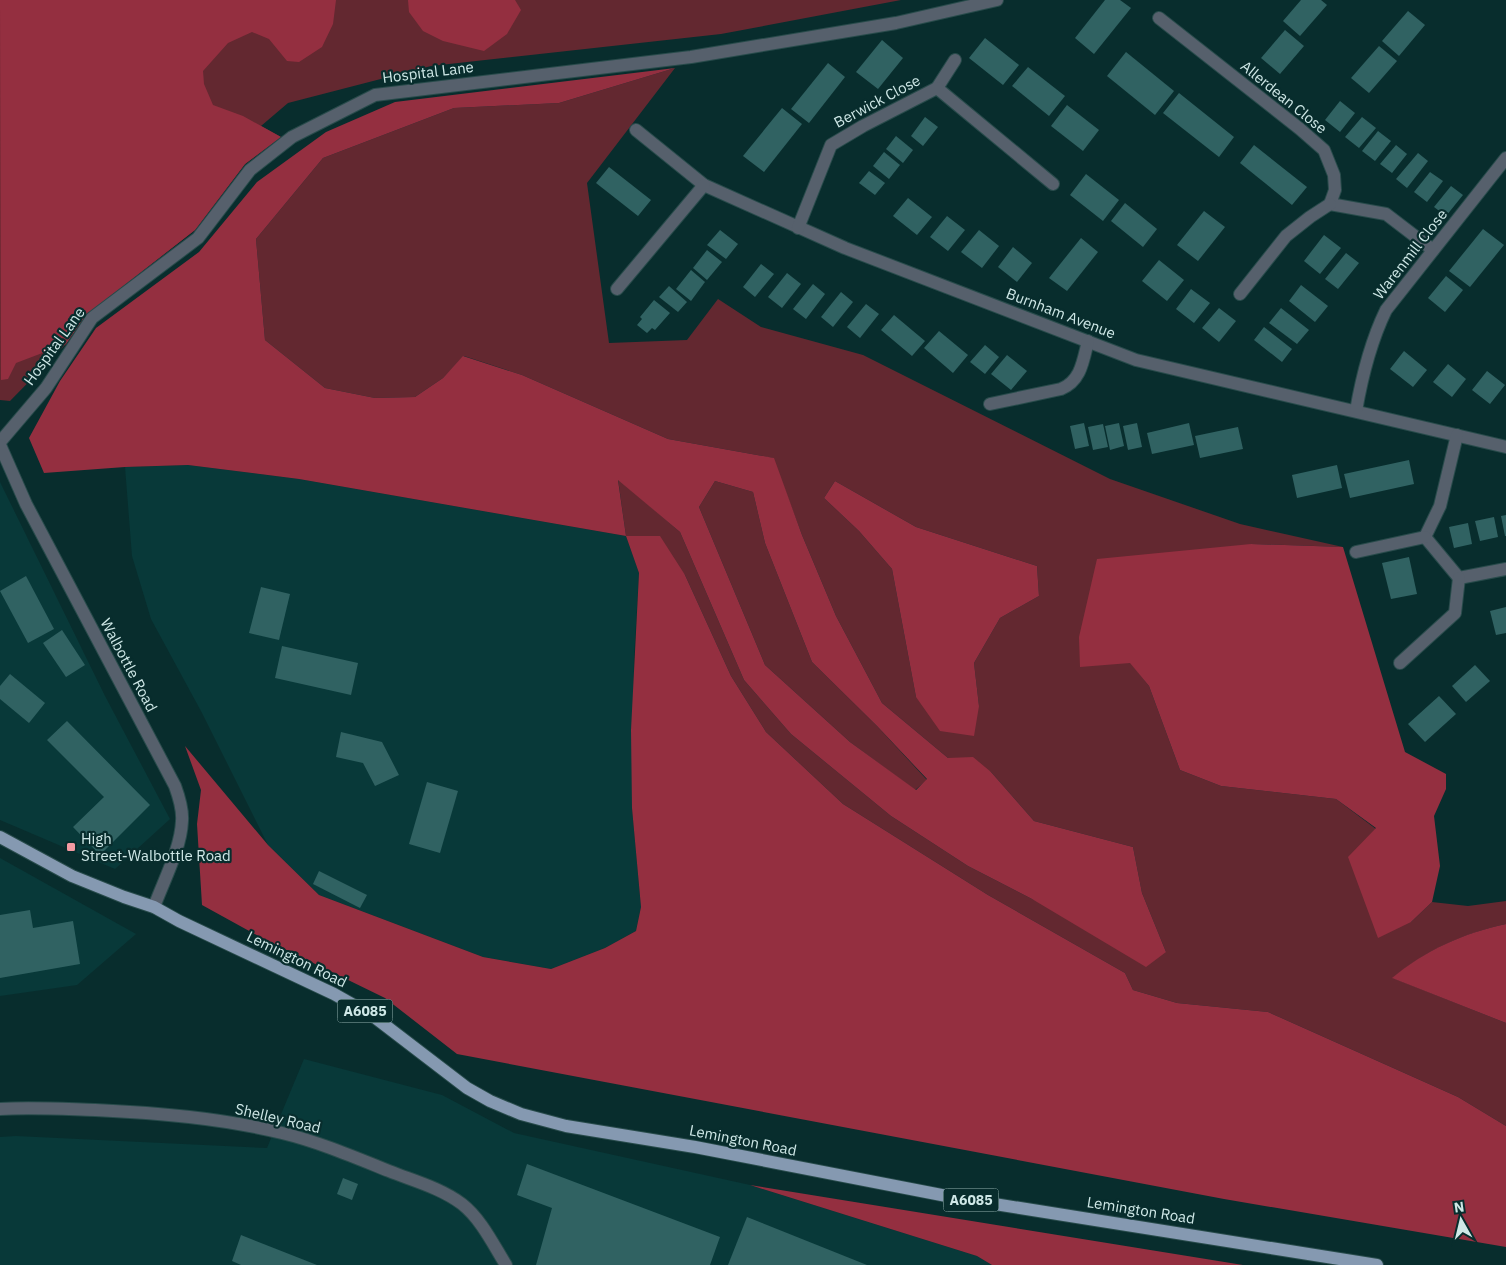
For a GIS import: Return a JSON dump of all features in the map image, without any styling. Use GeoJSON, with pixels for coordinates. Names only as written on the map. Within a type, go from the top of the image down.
{"type":"FeatureCollection","features":[{"type":"Feature","properties":{"kind":"main road","name":"A6085"},"geometry":{"type":"LineString","coordinates":[[0,837],[72,876],[154,907]]}},
{"type":"Feature","properties":{"kind":"main road","name":"Lemington Road"},"geometry":{"type":"LineString","coordinates":[[154,907],[179,921],[334,994],[374,1016],[467,1088],[490,1101],[521,1114],[566,1126],[696,1147],[957,1198],[1377,1265]]}},
{"type":"Feature","properties":{"kind":"street","name":"Hospital Lane"},"geometry":{"type":"LineString","coordinates":[[0,444],[46,388],[92,318],[198,238],[250,170],[292,137],[375,95],[691,57],[896,23],[997,0]]}},
{"type":"Feature","properties":{"kind":"street","name":"Allerdean Close"},"geometry":{"type":"LineString","coordinates":[[1158,18],[1324,150],[1334,175],[1335,190],[1330,204]]}},
{"type":"Feature","properties":{"kind":"street"},"geometry":{"type":"LineString","coordinates":[[937,88],[954,60]]}},
{"type":"Feature","properties":{"kind":"street","name":"Berwick Close"},"geometry":{"type":"LineString","coordinates":[[798,228],[831,144],[937,88],[1053,184]]}},
{"type":"Feature","properties":{"kind":"street","name":"Burnham Avenue"},"geometry":{"type":"LineString","coordinates":[[636,130],[704,184],[798,228],[845,248],[1136,360],[1506,447]]}},
{"type":"Feature","properties":{"kind":"street","name":"Warenmill Close"},"geometry":{"type":"LineString","coordinates":[[1356,412],[1364,368],[1378,325],[1386,310],[1506,158]]}},
{"type":"Feature","properties":{"kind":"street"},"geometry":{"type":"LineString","coordinates":[[617,289],[704,184]]}},
{"type":"Feature","properties":{"kind":"street"},"geometry":{"type":"LineString","coordinates":[[1240,294],[1286,236],[1310,216],[1330,204],[1386,214],[1433,250]]}},
{"type":"Feature","properties":{"kind":"street"},"geometry":{"type":"LineString","coordinates":[[990,404],[1070,386],[1076,378],[1088,341]]}},
{"type":"Feature","properties":{"kind":"street"},"geometry":{"type":"LineString","coordinates":[[1425,537],[1440,506],[1457,435]]}},
{"type":"Feature","properties":{"kind":"street","name":"Walbottle Road"},"geometry":{"type":"LineString","coordinates":[[0,444],[26,504],[175,786],[182,820],[180,839],[154,907]]}},
{"type":"Feature","properties":{"kind":"street"},"geometry":{"type":"LineString","coordinates":[[1356,552],[1425,537]]}},
{"type":"Feature","properties":{"kind":"street"},"geometry":{"type":"LineString","coordinates":[[1400,663],[1455,613],[1460,578],[1425,537]]}},
{"type":"Feature","properties":{"kind":"street"},"geometry":{"type":"LineString","coordinates":[[1460,578],[1506,569]]}},
{"type":"Feature","properties":{"kind":"street","name":"Shelley Road"},"geometry":{"type":"LineString","coordinates":[[0,1108],[148,1113],[217,1121],[305,1139],[452,1197],[464,1205],[475,1217],[506,1265]]}},
{"type":"Feature","properties":{"kind":"shaded area"},"geometry":{"type":"Polygon","coordinates":[[[0,0],[901,0],[721,34],[431,66],[288,103],[261,126],[281,137],[245,164],[195,230],[86,315],[66,344],[10,401],[0,400],[0,0]]]}},
{"type":"Feature","properties":{"kind":"shaded area"},"geometry":{"type":"Polygon","coordinates":[[[0,0],[336,0],[333,24],[322,47],[299,62],[287,61],[269,39],[252,32],[228,43],[203,71],[204,84],[213,105],[243,116],[281,137],[245,164],[195,230],[86,315],[66,344],[16,363],[8,379],[1,380],[0,0]]]}},
{"type":"Feature","properties":{"kind":"shaded area"},"geometry":{"type":"Polygon","coordinates":[[[408,0],[515,0],[521,10],[507,34],[484,51],[443,41],[423,31],[409,12],[408,0]]]}},
{"type":"Feature","properties":{"kind":"shaded area"},"geometry":{"type":"Polygon","coordinates":[[[675,68],[587,183],[609,343],[687,340],[718,299],[761,327],[863,355],[1110,479],[1240,524],[1343,547],[1251,544],[1080,666],[1130,662],[1149,686],[1180,770],[1221,786],[1336,799],[1376,829],[1411,922],[1432,902],[1468,906],[1506,901],[1506,924],[1476,932],[1446,944],[1418,959],[1393,978],[1506,1023],[1506,1126],[1458,1097],[1268,1012],[1177,1003],[1133,990],[1125,973],[988,895],[843,804],[766,732],[731,676],[685,575],[626,536],[618,479],[680,532],[744,680],[791,734],[891,816],[968,866],[1032,899],[1166,952],[1142,893],[1133,847],[1034,821],[991,772],[948,758],[882,703],[836,616],[802,535],[773,458],[668,439],[522,375],[464,356],[443,378],[415,397],[375,398],[325,388],[265,340],[256,239],[323,158],[454,108],[559,103],[675,68]],[[835,481],[824,498],[859,531],[892,569],[916,697],[979,706],[974,663],[1000,618],[1039,596],[1037,566],[916,527],[835,481]]]}},
{"type":"Feature","properties":{"kind":"shaded area"},"geometry":{"type":"Polygon","coordinates":[[[675,68],[559,103],[454,108],[323,158],[256,239],[265,340],[325,388],[375,398],[415,397],[443,378],[463,356],[522,375],[668,439],[774,458],[802,535],[836,616],[882,703],[948,758],[973,757],[991,772],[1034,821],[1133,847],[1142,893],[1166,952],[1146,967],[1032,899],[968,866],[891,816],[791,734],[744,680],[680,532],[618,480],[626,536],[299,479],[188,465],[44,473],[29,438],[60,381],[96,328],[199,252],[257,182],[326,132],[395,102],[675,68]],[[715,481],[699,507],[765,665],[850,742],[916,790],[927,779],[812,662],[765,543],[753,492],[715,481]]]}},
{"type":"Feature","properties":{"kind":"shaded area"},"geometry":{"type":"Polygon","coordinates":[[[188,465],[299,479],[626,536],[639,573],[634,658],[632,808],[641,907],[636,931],[605,948],[551,969],[483,957],[319,895],[268,845],[202,713],[151,619],[132,556],[125,467],[188,465]]]}},
{"type":"Feature","properties":{"kind":"shaded area"},"geometry":{"type":"Polygon","coordinates":[[[715,481],[753,492],[765,543],[812,662],[877,726],[927,780],[915,790],[850,742],[765,665],[699,507],[715,481]]]}},
{"type":"Feature","properties":{"kind":"shaded area"},"geometry":{"type":"Polygon","coordinates":[[[835,481],[916,527],[1037,566],[1039,596],[1000,618],[974,663],[979,706],[974,736],[940,731],[916,697],[892,569],[859,531],[824,498],[835,481]]]}},
{"type":"Feature","properties":{"kind":"shaded area"},"geometry":{"type":"Polygon","coordinates":[[[0,482],[105,696],[170,819],[115,869],[0,820],[0,482]]]}},
{"type":"Feature","properties":{"kind":"shaded area"},"geometry":{"type":"Polygon","coordinates":[[[626,536],[660,536],[685,575],[731,676],[766,732],[843,804],[988,895],[1125,973],[1133,990],[1177,1003],[1268,1012],[1458,1097],[1506,1126],[1506,1247],[1224,1199],[457,1054],[385,998],[262,938],[202,905],[197,824],[201,790],[185,746],[268,845],[319,895],[483,957],[551,969],[605,948],[636,931],[641,907],[632,808],[631,730],[639,573],[626,536]]]}},
{"type":"Feature","properties":{"kind":"shaded area"},"geometry":{"type":"Polygon","coordinates":[[[1251,544],[1343,547],[1405,752],[1446,774],[1446,789],[1434,816],[1440,866],[1432,902],[1411,922],[1378,938],[1348,857],[1376,828],[1336,799],[1221,786],[1180,770],[1149,686],[1130,663],[1080,667],[1079,637],[1097,559],[1251,544]]]}},
{"type":"Feature","properties":{"kind":"shaded area"},"geometry":{"type":"Polygon","coordinates":[[[0,858],[136,934],[77,985],[0,996],[0,858]]]}},
{"type":"Feature","properties":{"kind":"shaded area"},"geometry":{"type":"Polygon","coordinates":[[[1506,924],[1506,1023],[1392,978],[1431,951],[1475,932],[1506,924]]]}},
{"type":"Feature","properties":{"kind":"shaded area"},"geometry":{"type":"Polygon","coordinates":[[[304,1059],[442,1095],[514,1133],[750,1185],[977,1256],[992,1265],[0,1265],[0,1137],[16,1136],[267,1148],[304,1059]]]}},
{"type":"Feature","properties":{"kind":"shaded area"},"geometry":{"type":"Polygon","coordinates":[[[750,1185],[1243,1265],[992,1265],[977,1256],[750,1185]]]}},
{"type":"Feature","properties":{"kind":"building"},"geometry":{"type":"Polygon","coordinates":[[[1105,0],[1120,0],[1131,8],[1094,54],[1075,38],[1105,0]]]}},
{"type":"Feature","properties":{"kind":"building"},"geometry":{"type":"Polygon","coordinates":[[[1301,0],[1321,0],[1327,5],[1300,36],[1283,21],[1301,0]]]}},
{"type":"Feature","properties":{"kind":"building"},"geometry":{"type":"Polygon","coordinates":[[[1408,11],[1425,25],[1399,56],[1382,41],[1408,11]]]}},
{"type":"Feature","properties":{"kind":"building"},"geometry":{"type":"Polygon","coordinates":[[[1285,30],[1304,46],[1280,74],[1261,58],[1285,30]]]}},
{"type":"Feature","properties":{"kind":"building"},"geometry":{"type":"Polygon","coordinates":[[[985,38],[1019,65],[1003,85],[969,58],[985,38]]]}},
{"type":"Feature","properties":{"kind":"building"},"geometry":{"type":"Polygon","coordinates":[[[882,40],[903,58],[878,89],[856,72],[882,40]]]}},
{"type":"Feature","properties":{"kind":"building"},"geometry":{"type":"Polygon","coordinates":[[[1379,46],[1397,61],[1369,93],[1351,78],[1379,46]]]}},
{"type":"Feature","properties":{"kind":"building"},"geometry":{"type":"Polygon","coordinates":[[[1126,52],[1174,91],[1155,115],[1107,76],[1126,52]]]}},
{"type":"Feature","properties":{"kind":"building"},"geometry":{"type":"Polygon","coordinates":[[[828,63],[845,77],[809,123],[791,109],[828,63]]]}},
{"type":"Feature","properties":{"kind":"building"},"geometry":{"type":"Polygon","coordinates":[[[1028,67],[1065,96],[1049,116],[1012,86],[1028,67]]]}},
{"type":"Feature","properties":{"kind":"building"},"geometry":{"type":"Polygon","coordinates":[[[1179,93],[1234,137],[1219,157],[1163,113],[1179,93]]]}},
{"type":"Feature","properties":{"kind":"building"},"geometry":{"type":"Polygon","coordinates":[[[1340,101],[1355,113],[1340,132],[1325,120],[1340,101]]]}},
{"type":"Feature","properties":{"kind":"building"},"geometry":{"type":"Polygon","coordinates":[[[1067,105],[1099,130],[1083,151],[1051,126],[1067,105]]]}},
{"type":"Feature","properties":{"kind":"building"},"geometry":{"type":"Polygon","coordinates":[[[782,108],[802,124],[764,172],[743,156],[782,108]]]}},
{"type":"Feature","properties":{"kind":"building"},"geometry":{"type":"Polygon","coordinates":[[[925,117],[938,127],[923,146],[911,136],[925,117]]]}},
{"type":"Feature","properties":{"kind":"building"},"geometry":{"type":"Polygon","coordinates":[[[1362,117],[1376,128],[1359,148],[1345,137],[1362,117]]]}},
{"type":"Feature","properties":{"kind":"building"},"geometry":{"type":"Polygon","coordinates":[[[1378,131],[1391,141],[1375,161],[1362,151],[1378,131]]]}},
{"type":"Feature","properties":{"kind":"building"},"geometry":{"type":"Polygon","coordinates":[[[896,136],[913,150],[903,163],[886,149],[896,136]]]}},
{"type":"Feature","properties":{"kind":"building"},"geometry":{"type":"Polygon","coordinates":[[[1254,145],[1307,187],[1292,205],[1240,163],[1254,145]]]}},
{"type":"Feature","properties":{"kind":"building"},"geometry":{"type":"Polygon","coordinates":[[[1396,145],[1407,154],[1392,173],[1380,164],[1396,145]]]}},
{"type":"Feature","properties":{"kind":"building"},"geometry":{"type":"Polygon","coordinates":[[[884,152],[900,165],[889,179],[873,166],[884,152]]]}},
{"type":"Feature","properties":{"kind":"building"},"geometry":{"type":"Polygon","coordinates":[[[1418,153],[1428,161],[1407,188],[1396,179],[1418,153]]]}},
{"type":"Feature","properties":{"kind":"building"},"geometry":{"type":"Polygon","coordinates":[[[609,167],[651,200],[638,216],[596,183],[609,167]]]}},
{"type":"Feature","properties":{"kind":"building"},"geometry":{"type":"Polygon","coordinates":[[[869,171],[885,183],[875,195],[859,183],[869,171]]]}},
{"type":"Feature","properties":{"kind":"building"},"geometry":{"type":"Polygon","coordinates":[[[1430,172],[1443,181],[1427,202],[1414,192],[1430,172]]]}},
{"type":"Feature","properties":{"kind":"building"},"geometry":{"type":"Polygon","coordinates":[[[1086,174],[1119,200],[1103,221],[1070,195],[1086,174]]]}},
{"type":"Feature","properties":{"kind":"building"},"geometry":{"type":"Polygon","coordinates":[[[1451,186],[1463,195],[1446,216],[1434,207],[1451,186]]]}},
{"type":"Feature","properties":{"kind":"building"},"geometry":{"type":"Polygon","coordinates":[[[908,198],[932,217],[917,235],[893,216],[908,198]]]}},
{"type":"Feature","properties":{"kind":"building"},"geometry":{"type":"Polygon","coordinates":[[[1125,203],[1157,229],[1143,247],[1111,221],[1125,203]]]}},
{"type":"Feature","properties":{"kind":"building"},"geometry":{"type":"Polygon","coordinates":[[[1204,211],[1225,227],[1198,261],[1177,245],[1204,211]]]}},
{"type":"Feature","properties":{"kind":"building"},"geometry":{"type":"Polygon","coordinates":[[[947,216],[965,230],[948,251],[930,237],[947,216]]]}},
{"type":"Feature","properties":{"kind":"building"},"geometry":{"type":"Polygon","coordinates":[[[1483,229],[1504,245],[1470,287],[1449,271],[1483,229]]]}},
{"type":"Feature","properties":{"kind":"building"},"geometry":{"type":"Polygon","coordinates":[[[720,230],[738,244],[726,259],[707,245],[720,230]]]}},
{"type":"Feature","properties":{"kind":"building"},"geometry":{"type":"Polygon","coordinates":[[[979,230],[999,246],[982,268],[961,252],[979,230]]]}},
{"type":"Feature","properties":{"kind":"building"},"geometry":{"type":"Polygon","coordinates":[[[1324,235],[1341,248],[1320,274],[1304,261],[1324,235]]]}},
{"type":"Feature","properties":{"kind":"building"},"geometry":{"type":"Polygon","coordinates":[[[1081,238],[1098,252],[1067,291],[1049,278],[1081,238]]]}},
{"type":"Feature","properties":{"kind":"building"},"geometry":{"type":"Polygon","coordinates":[[[1013,247],[1032,263],[1017,282],[998,267],[1013,247]]]}},
{"type":"Feature","properties":{"kind":"building"},"geometry":{"type":"Polygon","coordinates":[[[707,250],[722,262],[707,280],[693,268],[707,250]]]}},
{"type":"Feature","properties":{"kind":"building"},"geometry":{"type":"Polygon","coordinates":[[[1346,253],[1359,263],[1338,289],[1325,279],[1346,253]]]}},
{"type":"Feature","properties":{"kind":"building"},"geometry":{"type":"Polygon","coordinates":[[[1159,260],[1184,280],[1167,301],[1142,281],[1159,260]]]}},
{"type":"Feature","properties":{"kind":"building"},"geometry":{"type":"Polygon","coordinates":[[[761,264],[774,274],[755,297],[743,287],[761,264]]]}},
{"type":"Feature","properties":{"kind":"building"},"geometry":{"type":"Polygon","coordinates":[[[691,270],[705,282],[691,301],[676,289],[691,270]]]}},
{"type":"Feature","properties":{"kind":"building"},"geometry":{"type":"Polygon","coordinates":[[[787,273],[801,284],[782,308],[768,297],[787,273]]]}},
{"type":"Feature","properties":{"kind":"building"},"geometry":{"type":"Polygon","coordinates":[[[1446,276],[1463,290],[1445,312],[1428,298],[1446,276]]]}},
{"type":"Feature","properties":{"kind":"building"},"geometry":{"type":"Polygon","coordinates":[[[813,284],[825,294],[806,319],[793,309],[813,284]]]}},
{"type":"Feature","properties":{"kind":"building"},"geometry":{"type":"Polygon","coordinates":[[[1301,285],[1328,306],[1315,322],[1289,301],[1301,285]]]}},
{"type":"Feature","properties":{"kind":"building"},"geometry":{"type":"Polygon","coordinates":[[[669,286],[687,302],[678,312],[659,297],[669,286]]]}},
{"type":"Feature","properties":{"kind":"building"},"geometry":{"type":"Polygon","coordinates":[[[1191,289],[1210,303],[1194,323],[1176,309],[1191,289]]]}},
{"type":"Feature","properties":{"kind":"building"},"geometry":{"type":"Polygon","coordinates":[[[841,292],[853,302],[833,327],[821,317],[841,292]]]}},
{"type":"Feature","properties":{"kind":"building"},"geometry":{"type":"Polygon","coordinates":[[[654,300],[670,313],[655,330],[652,328],[647,333],[637,325],[642,319],[640,317],[654,300]]]}},
{"type":"Feature","properties":{"kind":"building"},"geometry":{"type":"Polygon","coordinates":[[[866,304],[879,314],[860,338],[847,327],[866,304]]]}},
{"type":"Feature","properties":{"kind":"building"},"geometry":{"type":"Polygon","coordinates":[[[1219,308],[1236,321],[1219,342],[1202,328],[1219,308]]]}},
{"type":"Feature","properties":{"kind":"building"},"geometry":{"type":"Polygon","coordinates":[[[1281,308],[1309,330],[1297,344],[1269,323],[1281,308]]]}},
{"type":"Feature","properties":{"kind":"building"},"geometry":{"type":"Polygon","coordinates":[[[894,315],[925,341],[912,356],[881,330],[894,315]]]}},
{"type":"Feature","properties":{"kind":"building"},"geometry":{"type":"Polygon","coordinates":[[[1264,327],[1292,349],[1282,362],[1254,340],[1264,327]]]}},
{"type":"Feature","properties":{"kind":"building"},"geometry":{"type":"Polygon","coordinates":[[[939,331],[968,355],[953,373],[924,348],[939,331]]]}},
{"type":"Feature","properties":{"kind":"building"},"geometry":{"type":"Polygon","coordinates":[[[985,345],[999,357],[985,374],[970,362],[985,345]]]}},
{"type":"Feature","properties":{"kind":"building"},"geometry":{"type":"Polygon","coordinates":[[[1404,351],[1427,370],[1413,387],[1390,369],[1404,351]]]}},
{"type":"Feature","properties":{"kind":"building"},"geometry":{"type":"Polygon","coordinates":[[[1007,355],[1027,371],[1011,390],[991,374],[1007,355]]]}},
{"type":"Feature","properties":{"kind":"building"},"geometry":{"type":"Polygon","coordinates":[[[1448,364],[1466,379],[1452,397],[1433,382],[1448,364]]]}},
{"type":"Feature","properties":{"kind":"building"},"geometry":{"type":"Polygon","coordinates":[[[1487,371],[1505,385],[1490,404],[1472,390],[1487,371]]]}},
{"type":"Feature","properties":{"kind":"building"},"geometry":{"type":"Polygon","coordinates":[[[1084,423],[1089,446],[1075,449],[1070,426],[1084,423]]]}},
{"type":"Feature","properties":{"kind":"building"},"geometry":{"type":"Polygon","coordinates":[[[1119,423],[1124,446],[1110,450],[1105,426],[1119,423]]]}},
{"type":"Feature","properties":{"kind":"building"},"geometry":{"type":"Polygon","coordinates":[[[1137,423],[1142,447],[1128,450],[1123,426],[1137,423]]]}},
{"type":"Feature","properties":{"kind":"building"},"geometry":{"type":"Polygon","coordinates":[[[1189,423],[1194,445],[1152,454],[1147,433],[1189,423]]]}},
{"type":"Feature","properties":{"kind":"building"},"geometry":{"type":"Polygon","coordinates":[[[1103,424],[1108,447],[1093,450],[1088,427],[1103,424]]]}},
{"type":"Feature","properties":{"kind":"building"},"geometry":{"type":"Polygon","coordinates":[[[1238,427],[1243,449],[1200,458],[1195,436],[1238,427]]]}},
{"type":"Feature","properties":{"kind":"building"},"geometry":{"type":"Polygon","coordinates":[[[1409,460],[1414,484],[1350,498],[1344,474],[1409,460]]]}},
{"type":"Feature","properties":{"kind":"building"},"geometry":{"type":"Polygon","coordinates":[[[1337,465],[1342,488],[1297,498],[1292,475],[1337,465]]]}},
{"type":"Feature","properties":{"kind":"building"},"geometry":{"type":"Polygon","coordinates":[[[1506,515],[1506,536],[1505,536],[1501,516],[1506,515]]]}},
{"type":"Feature","properties":{"kind":"building"},"geometry":{"type":"Polygon","coordinates":[[[1494,517],[1498,537],[1480,541],[1475,521],[1494,517]]]}},
{"type":"Feature","properties":{"kind":"building"},"geometry":{"type":"Polygon","coordinates":[[[1468,523],[1472,544],[1454,548],[1449,527],[1468,523]]]}},
{"type":"Feature","properties":{"kind":"building"},"geometry":{"type":"Polygon","coordinates":[[[1409,557],[1417,594],[1391,599],[1382,563],[1409,557]]]}},
{"type":"Feature","properties":{"kind":"building"},"geometry":{"type":"Polygon","coordinates":[[[26,576],[54,629],[28,643],[0,591],[26,576]]]}},
{"type":"Feature","properties":{"kind":"building"},"geometry":{"type":"Polygon","coordinates":[[[261,587],[290,594],[279,640],[249,633],[261,587]]]}},
{"type":"Feature","properties":{"kind":"building"},"geometry":{"type":"Polygon","coordinates":[[[1506,607],[1506,633],[1496,635],[1490,611],[1506,607]]]}},
{"type":"Feature","properties":{"kind":"building"},"geometry":{"type":"Polygon","coordinates":[[[62,630],[85,665],[66,677],[43,643],[62,630]]]}},
{"type":"Feature","properties":{"kind":"building"},"geometry":{"type":"Polygon","coordinates":[[[282,646],[358,663],[351,695],[275,678],[282,646]]]}},
{"type":"Feature","properties":{"kind":"building"},"geometry":{"type":"Polygon","coordinates":[[[1475,665],[1490,681],[1466,702],[1452,686],[1475,665]]]}},
{"type":"Feature","properties":{"kind":"building"},"geometry":{"type":"Polygon","coordinates":[[[10,674],[45,703],[29,723],[0,699],[0,686],[10,674]]]}},
{"type":"Feature","properties":{"kind":"building"},"geometry":{"type":"Polygon","coordinates":[[[1439,696],[1456,714],[1425,742],[1408,724],[1439,696]]]}},
{"type":"Feature","properties":{"kind":"building"},"geometry":{"type":"Polygon","coordinates":[[[67,721],[150,805],[100,855],[73,827],[104,797],[47,740],[67,721]]]}},
{"type":"Feature","properties":{"kind":"building"},"geometry":{"type":"Polygon","coordinates":[[[341,732],[382,742],[399,775],[375,786],[363,763],[336,757],[341,732]]]}},
{"type":"Feature","properties":{"kind":"building"},"geometry":{"type":"Polygon","coordinates":[[[427,782],[458,791],[440,853],[409,844],[427,782]]]}},
{"type":"Feature","properties":{"kind":"building"},"geometry":{"type":"Polygon","coordinates":[[[319,871],[367,895],[360,908],[313,884],[319,871]]]}},
{"type":"Feature","properties":{"kind":"building"},"geometry":{"type":"Polygon","coordinates":[[[30,910],[33,928],[73,921],[80,964],[0,978],[0,915],[30,910]]]}},
{"type":"Feature","properties":{"kind":"building"},"geometry":{"type":"Polygon","coordinates":[[[527,1164],[720,1237],[710,1265],[536,1265],[552,1208],[517,1195],[527,1164]]]}},
{"type":"Feature","properties":{"kind":"building"},"geometry":{"type":"Polygon","coordinates":[[[343,1178],[358,1184],[352,1200],[337,1194],[343,1178]]]}},
{"type":"Feature","properties":{"kind":"building"},"geometry":{"type":"Polygon","coordinates":[[[747,1217],[867,1265],[728,1265],[747,1217]]]}},
{"type":"Feature","properties":{"kind":"building"},"geometry":{"type":"Polygon","coordinates":[[[241,1235],[317,1265],[241,1265],[232,1261],[241,1235]]]}},
{"type":"Feature","properties":{"kind":"place","name":"High Street-Walbottle Road"},"geometry":{"type":"Point","coordinates":[71,847]}}]}
